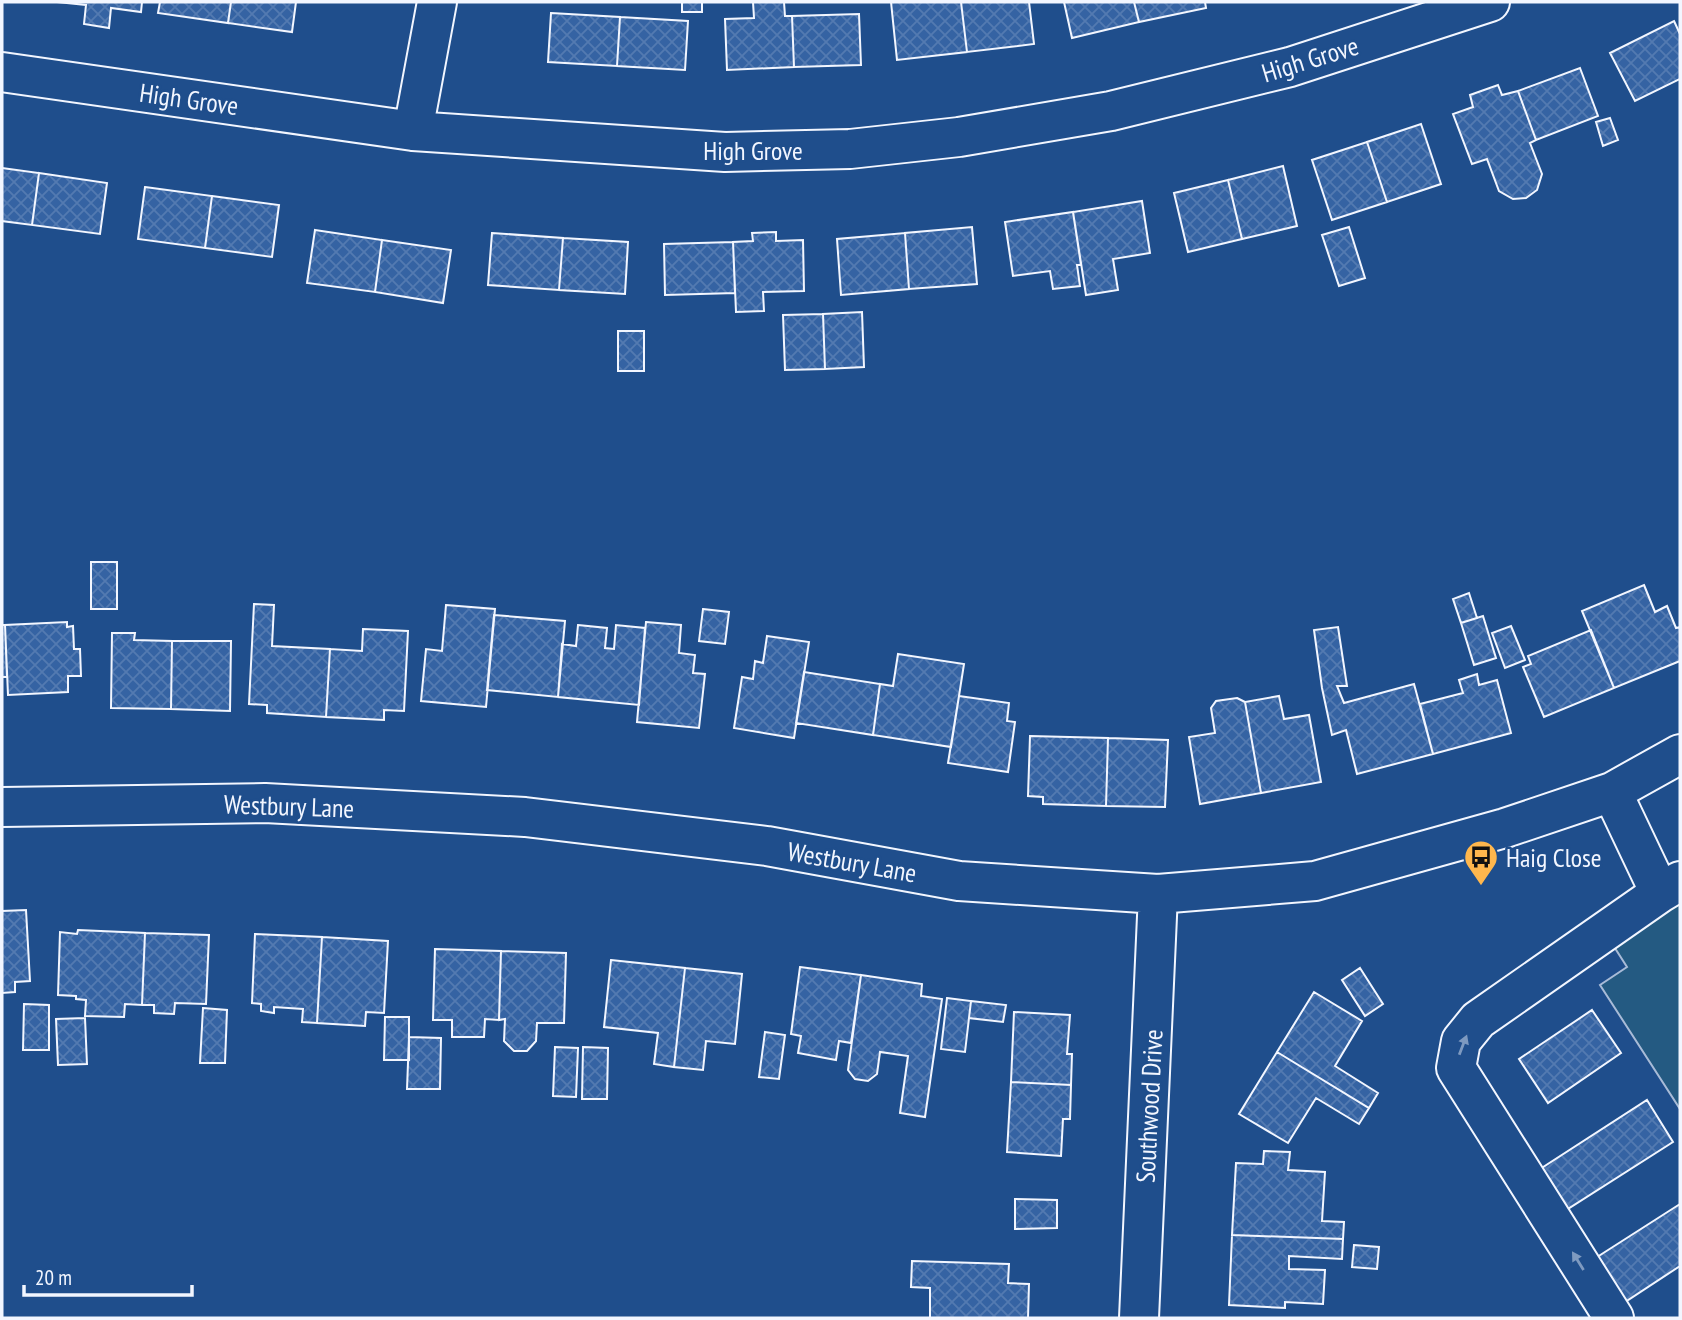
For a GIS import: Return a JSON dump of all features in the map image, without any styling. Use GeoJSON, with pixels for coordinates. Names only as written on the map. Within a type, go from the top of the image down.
{"type":"FeatureCollection","features":[{"type":"Feature","properties":{"kind":"street"},"geometry":{"type":"LineString","coordinates":[[413,131],[437,2]]}},
{"type":"Feature","properties":{"kind":"street","name":"High Grove"},"geometry":{"type":"LineString","coordinates":[[2,72],[413,131],[725,152],[850,149],[959,137],[1111,111],[1290,67],[1490,2]]}},
{"type":"Feature","properties":{"kind":"street","name":"Westbury Lane"},"geometry":{"type":"LineString","coordinates":[[2,807],[265,803],[525,817],[766,846],[959,881],[1158,894],[1315,881],[1505,828],[1612,792],[1680,754]]}},
{"type":"Feature","properties":{"kind":"street"},"geometry":{"type":"LineString","coordinates":[[1612,792],[1670,887],[1478,1020],[1461,1041],[1456,1068],[1615,1318]]}},
{"type":"Feature","properties":{"kind":"street","name":"Southwood Drive"},"geometry":{"type":"LineString","coordinates":[[1139,1318],[1158,894]]}},
{"type":"Feature","properties":{"kind":"shaded area"},"geometry":{"type":"Polygon","coordinates":[[[1680,902],[1680,1109],[1600,985],[1627,967],[1613,945],[1680,902]]]}},
{"type":"Feature","properties":{"kind":"building"},"geometry":{"type":"Polygon","coordinates":[[[57,2],[142,2],[141,12],[111,8],[109,28],[84,24],[86,5],[57,2]]]}},
{"type":"Feature","properties":{"kind":"building"},"geometry":{"type":"Polygon","coordinates":[[[160,2],[231,2],[228,23],[158,13],[160,2]]]}},
{"type":"Feature","properties":{"kind":"building"},"geometry":{"type":"Polygon","coordinates":[[[231,2],[296,2],[292,32],[228,23],[231,2]]]}},
{"type":"Feature","properties":{"kind":"building"},"geometry":{"type":"Polygon","coordinates":[[[682,2],[702,2],[702,12],[682,12],[682,2]]]}},
{"type":"Feature","properties":{"kind":"building"},"geometry":{"type":"Polygon","coordinates":[[[753,2],[784,2],[785,16],[792,16],[794,67],[727,70],[725,19],[754,18],[753,2]]]}},
{"type":"Feature","properties":{"kind":"building"},"geometry":{"type":"Polygon","coordinates":[[[891,2],[961,2],[967,52],[897,60],[891,2]]]}},
{"type":"Feature","properties":{"kind":"building"},"geometry":{"type":"Polygon","coordinates":[[[961,2],[1029,2],[1034,44],[967,52],[961,2]]]}},
{"type":"Feature","properties":{"kind":"building"},"geometry":{"type":"Polygon","coordinates":[[[1064,2],[1134,2],[1139,22],[1072,38],[1064,2]]]}},
{"type":"Feature","properties":{"kind":"building"},"geometry":{"type":"Polygon","coordinates":[[[1134,2],[1205,2],[1206,8],[1139,22],[1134,2]]]}},
{"type":"Feature","properties":{"kind":"building"},"geometry":{"type":"Polygon","coordinates":[[[551,13],[620,17],[617,66],[548,62],[551,13]]]}},
{"type":"Feature","properties":{"kind":"building"},"geometry":{"type":"Polygon","coordinates":[[[859,14],[861,65],[794,67],[792,16],[859,14]]]}},
{"type":"Feature","properties":{"kind":"building"},"geometry":{"type":"Polygon","coordinates":[[[620,17],[688,21],[685,70],[617,66],[620,17]]]}},
{"type":"Feature","properties":{"kind":"building"},"geometry":{"type":"Polygon","coordinates":[[[1674,21],[1680,34],[1680,79],[1635,101],[1610,53],[1674,21]]]}},
{"type":"Feature","properties":{"kind":"building"},"geometry":{"type":"Polygon","coordinates":[[[1580,68],[1598,116],[1536,140],[1518,91],[1580,68]]]}},
{"type":"Feature","properties":{"kind":"building"},"geometry":{"type":"Polygon","coordinates":[[[1498,85],[1502,95],[1518,91],[1536,140],[1530,143],[1542,174],[1537,190],[1526,198],[1513,199],[1499,191],[1487,159],[1472,164],[1453,114],[1473,107],[1470,95],[1498,85]]]}},
{"type":"Feature","properties":{"kind":"building"},"geometry":{"type":"Polygon","coordinates":[[[1610,118],[1618,140],[1603,146],[1596,122],[1610,118]]]}},
{"type":"Feature","properties":{"kind":"building"},"geometry":{"type":"Polygon","coordinates":[[[1421,124],[1441,184],[1387,202],[1367,142],[1421,124]]]}},
{"type":"Feature","properties":{"kind":"building"},"geometry":{"type":"Polygon","coordinates":[[[1367,142],[1387,202],[1332,220],[1312,160],[1367,142]]]}},
{"type":"Feature","properties":{"kind":"building"},"geometry":{"type":"Polygon","coordinates":[[[1283,166],[1297,226],[1242,239],[1228,180],[1283,166]]]}},
{"type":"Feature","properties":{"kind":"building"},"geometry":{"type":"Polygon","coordinates":[[[2,168],[39,173],[32,225],[2,221],[2,168]]]}},
{"type":"Feature","properties":{"kind":"building"},"geometry":{"type":"Polygon","coordinates":[[[39,173],[107,183],[100,234],[32,225],[39,173]]]}},
{"type":"Feature","properties":{"kind":"building"},"geometry":{"type":"Polygon","coordinates":[[[1228,180],[1242,239],[1188,252],[1174,193],[1228,180]]]}},
{"type":"Feature","properties":{"kind":"building"},"geometry":{"type":"Polygon","coordinates":[[[145,187],[212,196],[205,248],[138,239],[145,187]]]}},
{"type":"Feature","properties":{"kind":"building"},"geometry":{"type":"Polygon","coordinates":[[[212,196],[279,205],[272,257],[205,248],[212,196]]]}},
{"type":"Feature","properties":{"kind":"building"},"geometry":{"type":"Polygon","coordinates":[[[1142,201],[1150,253],[1113,259],[1118,290],[1086,295],[1073,212],[1142,201]]]}},
{"type":"Feature","properties":{"kind":"building"},"geometry":{"type":"Polygon","coordinates":[[[1073,212],[1081,265],[1077,265],[1080,286],[1053,289],[1050,271],[1013,276],[1005,222],[1073,212]]]}},
{"type":"Feature","properties":{"kind":"building"},"geometry":{"type":"Polygon","coordinates":[[[972,227],[977,284],[909,289],[905,233],[972,227]]]}},
{"type":"Feature","properties":{"kind":"building"},"geometry":{"type":"Polygon","coordinates":[[[1349,227],[1365,278],[1339,286],[1322,235],[1349,227]]]}},
{"type":"Feature","properties":{"kind":"building"},"geometry":{"type":"Polygon","coordinates":[[[315,230],[382,240],[375,292],[307,283],[315,230]]]}},
{"type":"Feature","properties":{"kind":"building"},"geometry":{"type":"Polygon","coordinates":[[[776,232],[776,241],[803,240],[804,291],[763,292],[764,311],[736,312],[733,242],[753,241],[752,233],[776,232]]]}},
{"type":"Feature","properties":{"kind":"building"},"geometry":{"type":"Polygon","coordinates":[[[492,233],[563,238],[559,290],[488,285],[492,233]]]}},
{"type":"Feature","properties":{"kind":"building"},"geometry":{"type":"Polygon","coordinates":[[[905,233],[909,289],[841,295],[837,239],[905,233]]]}},
{"type":"Feature","properties":{"kind":"building"},"geometry":{"type":"Polygon","coordinates":[[[563,238],[628,242],[625,294],[559,290],[563,238]]]}},
{"type":"Feature","properties":{"kind":"building"},"geometry":{"type":"Polygon","coordinates":[[[382,240],[451,250],[443,303],[375,292],[382,240]]]}},
{"type":"Feature","properties":{"kind":"building"},"geometry":{"type":"Polygon","coordinates":[[[733,242],[735,293],[665,295],[664,244],[733,242]]]}},
{"type":"Feature","properties":{"kind":"building"},"geometry":{"type":"Polygon","coordinates":[[[862,312],[864,367],[825,369],[823,314],[862,312]]]}},
{"type":"Feature","properties":{"kind":"building"},"geometry":{"type":"Polygon","coordinates":[[[823,314],[825,369],[785,370],[783,315],[823,314]]]}},
{"type":"Feature","properties":{"kind":"building"},"geometry":{"type":"Polygon","coordinates":[[[618,331],[644,331],[644,371],[618,371],[618,331]]]}},
{"type":"Feature","properties":{"kind":"building"},"geometry":{"type":"Polygon","coordinates":[[[91,562],[117,562],[117,609],[91,609],[91,562]]]}},
{"type":"Feature","properties":{"kind":"building"},"geometry":{"type":"Polygon","coordinates":[[[1644,585],[1655,612],[1667,606],[1676,628],[1680,627],[1680,661],[1614,688],[1582,611],[1644,585]]]}},
{"type":"Feature","properties":{"kind":"building"},"geometry":{"type":"Polygon","coordinates":[[[1469,593],[1477,618],[1461,623],[1453,599],[1469,593]]]}},
{"type":"Feature","properties":{"kind":"building"},"geometry":{"type":"Polygon","coordinates":[[[254,604],[274,605],[272,646],[330,649],[326,717],[267,713],[267,705],[249,704],[254,604]]]}},
{"type":"Feature","properties":{"kind":"building"},"geometry":{"type":"Polygon","coordinates":[[[446,605],[495,609],[486,707],[421,701],[426,649],[442,651],[446,605]]]}},
{"type":"Feature","properties":{"kind":"building"},"geometry":{"type":"Polygon","coordinates":[[[703,609],[729,612],[725,644],[699,641],[703,609]]]}},
{"type":"Feature","properties":{"kind":"building"},"geometry":{"type":"Polygon","coordinates":[[[494,615],[565,621],[558,697],[487,690],[494,615]]]}},
{"type":"Feature","properties":{"kind":"building"},"geometry":{"type":"Polygon","coordinates":[[[1483,616],[1496,658],[1474,665],[1461,623],[1483,616]]]}},
{"type":"Feature","properties":{"kind":"building"},"geometry":{"type":"Polygon","coordinates":[[[67,622],[67,627],[73,626],[74,649],[80,649],[81,676],[68,676],[68,692],[8,695],[5,625],[67,622]]]}},
{"type":"Feature","properties":{"kind":"building"},"geometry":{"type":"Polygon","coordinates":[[[646,622],[681,625],[679,653],[695,655],[693,673],[705,674],[699,728],[637,722],[646,622]]]}},
{"type":"Feature","properties":{"kind":"building"},"geometry":{"type":"Polygon","coordinates":[[[2,625],[5,625],[7,677],[2,677],[2,625]]]}},
{"type":"Feature","properties":{"kind":"building"},"geometry":{"type":"Polygon","coordinates":[[[578,625],[607,628],[605,648],[614,649],[616,625],[645,628],[639,705],[558,697],[562,644],[576,646],[578,625]]]}},
{"type":"Feature","properties":{"kind":"building"},"geometry":{"type":"Polygon","coordinates":[[[1511,626],[1525,660],[1505,668],[1492,633],[1511,626]]]}},
{"type":"Feature","properties":{"kind":"building"},"geometry":{"type":"Polygon","coordinates":[[[1338,627],[1347,686],[1337,686],[1344,703],[1414,684],[1433,754],[1357,774],[1346,730],[1332,735],[1314,630],[1338,627]]]}},
{"type":"Feature","properties":{"kind":"building"},"geometry":{"type":"Polygon","coordinates":[[[363,629],[408,631],[404,711],[384,710],[384,720],[326,717],[330,649],[362,651],[363,629]]]}},
{"type":"Feature","properties":{"kind":"building"},"geometry":{"type":"Polygon","coordinates":[[[1591,630],[1614,688],[1544,717],[1523,667],[1531,664],[1528,656],[1591,630]]]}},
{"type":"Feature","properties":{"kind":"building"},"geometry":{"type":"Polygon","coordinates":[[[112,633],[135,633],[134,640],[172,641],[171,709],[111,708],[112,633]]]}},
{"type":"Feature","properties":{"kind":"building"},"geometry":{"type":"Polygon","coordinates":[[[767,636],[809,642],[794,738],[734,728],[742,677],[753,679],[755,661],[763,663],[767,636]]]}},
{"type":"Feature","properties":{"kind":"building"},"geometry":{"type":"Polygon","coordinates":[[[172,641],[231,641],[230,711],[171,709],[172,641]]]}},
{"type":"Feature","properties":{"kind":"building"},"geometry":{"type":"Polygon","coordinates":[[[898,654],[964,664],[951,747],[873,735],[880,684],[893,686],[898,654]]]}},
{"type":"Feature","properties":{"kind":"building"},"geometry":{"type":"Polygon","coordinates":[[[804,672],[880,684],[873,735],[796,723],[804,672]]]}},
{"type":"Feature","properties":{"kind":"building"},"geometry":{"type":"Polygon","coordinates":[[[1477,674],[1479,685],[1497,680],[1511,733],[1433,754],[1420,704],[1463,693],[1459,680],[1477,674]]]}},
{"type":"Feature","properties":{"kind":"building"},"geometry":{"type":"Polygon","coordinates":[[[959,696],[1009,703],[1007,721],[1015,722],[1008,772],[948,763],[959,696]]]}},
{"type":"Feature","properties":{"kind":"building"},"geometry":{"type":"Polygon","coordinates":[[[1279,696],[1284,719],[1309,715],[1321,782],[1261,793],[1245,702],[1279,696]]]}},
{"type":"Feature","properties":{"kind":"building"},"geometry":{"type":"Polygon","coordinates":[[[1237,698],[1245,702],[1261,793],[1200,804],[1189,737],[1215,733],[1211,708],[1216,701],[1237,698]]]}},
{"type":"Feature","properties":{"kind":"building"},"geometry":{"type":"Polygon","coordinates":[[[1030,736],[1108,738],[1106,806],[1043,804],[1043,797],[1028,796],[1030,736]]]}},
{"type":"Feature","properties":{"kind":"building"},"geometry":{"type":"Polygon","coordinates":[[[1108,738],[1168,740],[1165,807],[1106,806],[1108,738]]]}},
{"type":"Feature","properties":{"kind":"building"},"geometry":{"type":"Polygon","coordinates":[[[26,910],[30,981],[15,982],[15,992],[2,993],[2,911],[26,910]]]}},
{"type":"Feature","properties":{"kind":"building"},"geometry":{"type":"Polygon","coordinates":[[[78,930],[145,933],[142,1005],[125,1004],[124,1017],[85,1016],[86,1000],[76,999],[76,996],[58,995],[60,932],[77,934],[78,930]]]}},
{"type":"Feature","properties":{"kind":"building"},"geometry":{"type":"Polygon","coordinates":[[[145,933],[209,935],[206,1004],[175,1003],[174,1014],[154,1013],[154,1005],[142,1005],[145,933]]]}},
{"type":"Feature","properties":{"kind":"building"},"geometry":{"type":"Polygon","coordinates":[[[255,934],[322,937],[317,1023],[302,1022],[303,1009],[274,1007],[274,1013],[261,1011],[261,1004],[252,1003],[255,934]]]}},
{"type":"Feature","properties":{"kind":"building"},"geometry":{"type":"Polygon","coordinates":[[[322,937],[388,941],[384,1013],[366,1012],[365,1026],[317,1023],[322,937]]]}},
{"type":"Feature","properties":{"kind":"building"},"geometry":{"type":"Polygon","coordinates":[[[435,949],[501,951],[499,1020],[485,1019],[484,1037],[452,1037],[452,1020],[433,1020],[435,949]]]}},
{"type":"Feature","properties":{"kind":"building"},"geometry":{"type":"Polygon","coordinates":[[[501,951],[566,953],[564,1023],[537,1023],[536,1041],[527,1051],[514,1051],[504,1041],[505,1019],[499,1020],[501,951]]]}},
{"type":"Feature","properties":{"kind":"building"},"geometry":{"type":"Polygon","coordinates":[[[611,960],[685,968],[674,1067],[654,1064],[658,1033],[604,1027],[611,960]]]}},
{"type":"Feature","properties":{"kind":"building"},"geometry":{"type":"Polygon","coordinates":[[[800,967],[861,975],[851,1043],[839,1041],[836,1060],[798,1053],[801,1036],[791,1034],[800,967]]]}},
{"type":"Feature","properties":{"kind":"building"},"geometry":{"type":"Polygon","coordinates":[[[685,968],[742,974],[735,1044],[706,1041],[703,1070],[674,1067],[685,968]]]}},
{"type":"Feature","properties":{"kind":"building"},"geometry":{"type":"Polygon","coordinates":[[[1360,968],[1383,1004],[1365,1016],[1342,980],[1360,968]]]}},
{"type":"Feature","properties":{"kind":"building"},"geometry":{"type":"Polygon","coordinates":[[[861,975],[922,984],[921,996],[942,999],[925,1117],[900,1113],[908,1056],[880,1052],[877,1074],[868,1081],[855,1079],[848,1070],[861,975]]]}},
{"type":"Feature","properties":{"kind":"building"},"geometry":{"type":"Polygon","coordinates":[[[1314,992],[1362,1021],[1335,1066],[1378,1093],[1369,1108],[1277,1052],[1314,992]]]}},
{"type":"Feature","properties":{"kind":"building"},"geometry":{"type":"Polygon","coordinates":[[[947,998],[971,1001],[965,1052],[941,1049],[947,998]]]}},
{"type":"Feature","properties":{"kind":"building"},"geometry":{"type":"Polygon","coordinates":[[[971,1001],[1006,1005],[1003,1022],[969,1018],[971,1001]]]}},
{"type":"Feature","properties":{"kind":"building"},"geometry":{"type":"Polygon","coordinates":[[[24,1004],[49,1005],[49,1050],[23,1050],[24,1004]]]}},
{"type":"Feature","properties":{"kind":"building"},"geometry":{"type":"Polygon","coordinates":[[[203,1008],[227,1010],[225,1063],[200,1063],[203,1008]]]}},
{"type":"Feature","properties":{"kind":"building"},"geometry":{"type":"Polygon","coordinates":[[[1592,1010],[1621,1053],[1548,1103],[1519,1059],[1592,1010]]]}},
{"type":"Feature","properties":{"kind":"building"},"geometry":{"type":"Polygon","coordinates":[[[1014,1012],[1070,1015],[1067,1054],[1072,1054],[1071,1085],[1011,1082],[1014,1012]]]}},
{"type":"Feature","properties":{"kind":"building"},"geometry":{"type":"Polygon","coordinates":[[[385,1017],[409,1017],[409,1060],[384,1060],[385,1017]]]}},
{"type":"Feature","properties":{"kind":"building"},"geometry":{"type":"Polygon","coordinates":[[[85,1018],[87,1064],[58,1065],[56,1019],[85,1018]]]}},
{"type":"Feature","properties":{"kind":"building"},"geometry":{"type":"Polygon","coordinates":[[[765,1032],[785,1035],[779,1079],[759,1077],[765,1032]]]}},
{"type":"Feature","properties":{"kind":"building"},"geometry":{"type":"Polygon","coordinates":[[[409,1037],[441,1038],[440,1089],[407,1089],[409,1037]]]}},
{"type":"Feature","properties":{"kind":"building"},"geometry":{"type":"Polygon","coordinates":[[[555,1047],[578,1048],[576,1097],[553,1096],[555,1047]]]}},
{"type":"Feature","properties":{"kind":"building"},"geometry":{"type":"Polygon","coordinates":[[[583,1047],[608,1048],[607,1099],[582,1099],[583,1047]]]}},
{"type":"Feature","properties":{"kind":"building"},"geometry":{"type":"Polygon","coordinates":[[[1277,1052],[1369,1108],[1359,1124],[1316,1098],[1288,1143],[1239,1114],[1277,1052]]]}},
{"type":"Feature","properties":{"kind":"building"},"geometry":{"type":"Polygon","coordinates":[[[1011,1082],[1071,1085],[1070,1119],[1063,1119],[1061,1156],[1007,1152],[1011,1082]]]}},
{"type":"Feature","properties":{"kind":"building"},"geometry":{"type":"Polygon","coordinates":[[[1647,1100],[1673,1142],[1563,1212],[1537,1171],[1647,1100]]]}},
{"type":"Feature","properties":{"kind":"building"},"geometry":{"type":"Polygon","coordinates":[[[1264,1151],[1290,1152],[1288,1170],[1325,1172],[1322,1221],[1344,1222],[1343,1239],[1232,1235],[1236,1163],[1263,1164],[1264,1151]]]}},
{"type":"Feature","properties":{"kind":"building"},"geometry":{"type":"Polygon","coordinates":[[[1015,1199],[1057,1200],[1057,1228],[1015,1229],[1015,1199]]]}},
{"type":"Feature","properties":{"kind":"building"},"geometry":{"type":"Polygon","coordinates":[[[1680,1204],[1680,1266],[1622,1304],[1594,1259],[1680,1204]]]}},
{"type":"Feature","properties":{"kind":"building"},"geometry":{"type":"Polygon","coordinates":[[[1232,1235],[1343,1239],[1342,1259],[1289,1256],[1289,1269],[1325,1270],[1323,1304],[1285,1302],[1285,1308],[1229,1305],[1232,1235]]]}},
{"type":"Feature","properties":{"kind":"building"},"geometry":{"type":"Polygon","coordinates":[[[1354,1245],[1379,1247],[1377,1269],[1352,1267],[1354,1245]]]}},
{"type":"Feature","properties":{"kind":"building"},"geometry":{"type":"Polygon","coordinates":[[[912,1261],[1009,1264],[1008,1283],[1029,1284],[1028,1318],[930,1318],[930,1288],[911,1287],[912,1261]]]}},
{"type":"Feature","properties":{"kind":"place","name":"Haig Close"},"geometry":{"type":"Point","coordinates":[1481,887]}}]}
